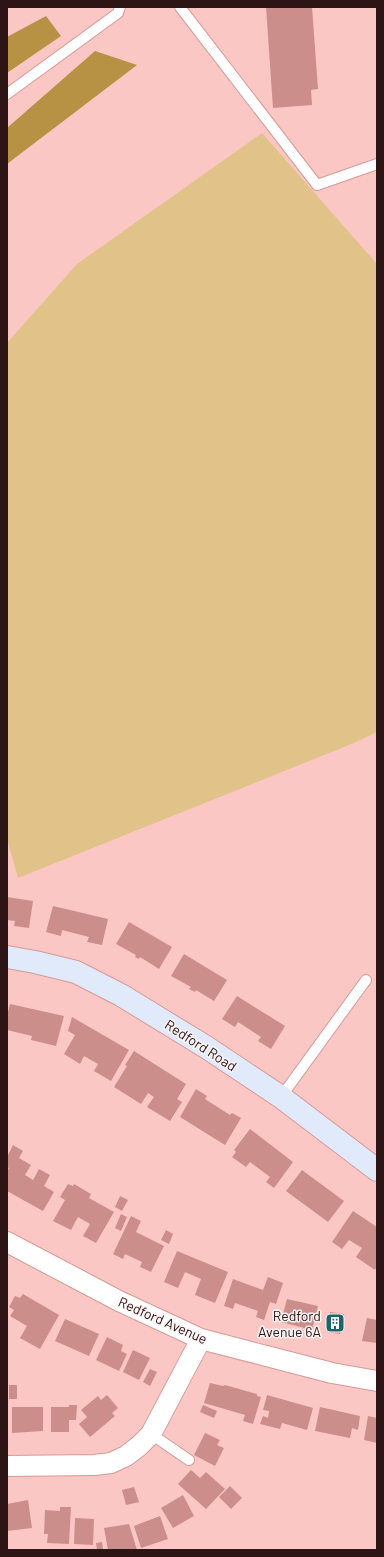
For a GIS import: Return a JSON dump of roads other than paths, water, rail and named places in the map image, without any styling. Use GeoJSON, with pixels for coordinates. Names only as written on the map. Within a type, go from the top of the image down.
{"type":"FeatureCollection","features":[{"type":"Feature","properties":{"kind":"main road","name":"Redford Road"},"geometry":{"type":"LineString","coordinates":[[7,958],[35,962],[76,972],[114,991],[206,1047],[281,1097],[377,1170]]}},
{"type":"Feature","properties":{"kind":"street","name":"Redford Avenue"},"geometry":{"type":"LineString","coordinates":[[7,1242],[119,1301],[201,1339],[332,1373],[377,1381]]}},
{"type":"Feature","properties":{"kind":"street"},"geometry":{"type":"LineString","coordinates":[[7,1466],[94,1466],[111,1463],[126,1456],[151,1434],[201,1339]]}},
{"type":"Feature","properties":{"kind":"lane"},"geometry":{"type":"LineString","coordinates":[[7,94],[118,13],[120,7]]}},
{"type":"Feature","properties":{"kind":"lane"},"geometry":{"type":"LineString","coordinates":[[180,7],[317,186],[377,164]]}},
{"type":"Feature","properties":{"kind":"lane"},"geometry":{"type":"LineString","coordinates":[[281,1097],[366,980]]}},
{"type":"Feature","properties":{"kind":"lane"},"geometry":{"type":"LineString","coordinates":[[151,1434],[168,1444],[189,1460]]}},
{"type":"Feature","properties":{"kind":"place","name":"Redford Avenue 6A"},"geometry":{"type":"Point","coordinates":[335,1323]}}]}
